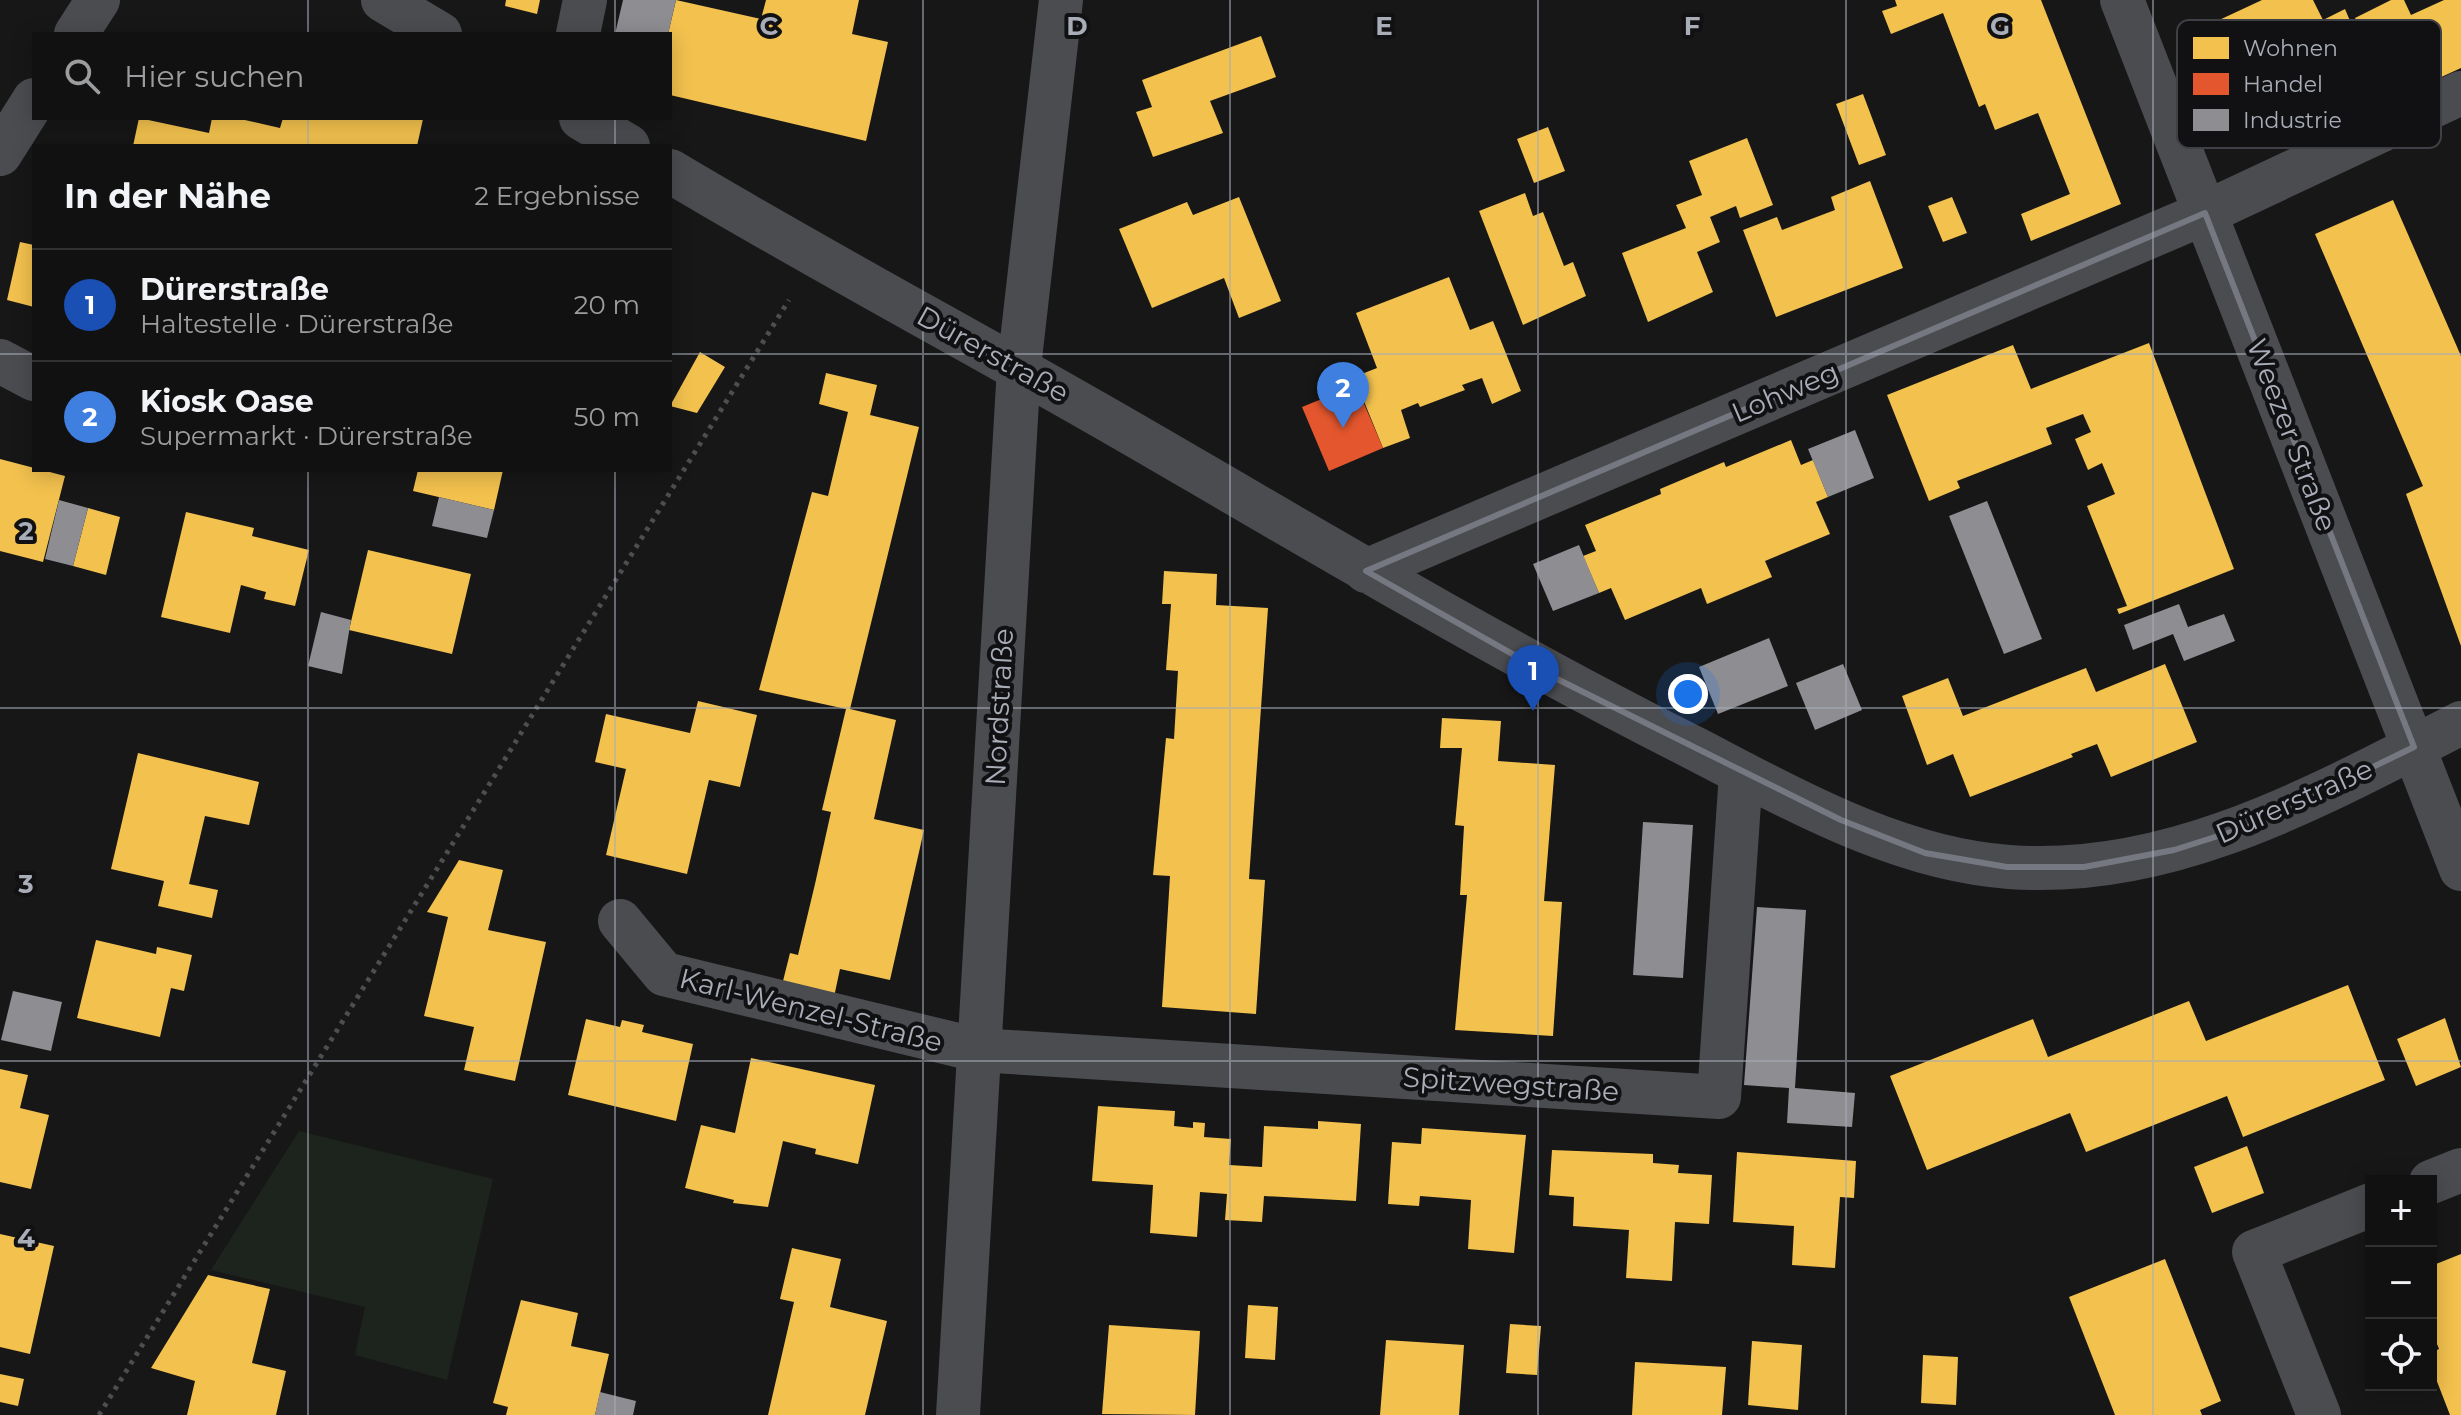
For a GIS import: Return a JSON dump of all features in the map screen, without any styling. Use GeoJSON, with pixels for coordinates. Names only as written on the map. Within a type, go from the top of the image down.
{"type":"FeatureCollection","features":[{"type":"Feature","properties":{"kind":"street"},"geometry":{"type":"LineString","coordinates":[[77,32],[98,0]]}},
{"type":"Feature","properties":{"kind":"street"},"geometry":{"type":"LineString","coordinates":[[383,0],[437,32]]}},
{"type":"Feature","properties":{"kind":"street"},"geometry":{"type":"LineString","coordinates":[[578,32],[585,0]]}},
{"type":"Feature","properties":{"kind":"street","name":"Nordstraße"},"geometry":{"type":"LineString","coordinates":[[958,1415],[1019,367],[1061,0]]}},
{"type":"Feature","properties":{"kind":"street","name":"Weezer Straße"},"geometry":{"type":"LineString","coordinates":[[2122,0],[2177,141]]}},
{"type":"Feature","properties":{"kind":"street","name":"Lohweg"},"geometry":{"type":"LineString","coordinates":[[2441,102],[2461,93]]}},
{"type":"Feature","properties":{"kind":"street"},"geometry":{"type":"LineString","coordinates":[[0,154],[32,103]]}},
{"type":"Feature","properties":{"kind":"street"},"geometry":{"type":"LineString","coordinates":[[584,120],[625,144]]}},
{"type":"Feature","properties":{"kind":"street","name":"Weezer Straße"},"geometry":{"type":"LineString","coordinates":[[2180,148],[2461,869]]}},
{"type":"Feature","properties":{"kind":"street","name":"Lohweg"},"geometry":{"type":"LineString","coordinates":[[1366,571],[2205,213],[2344,148]]}},
{"type":"Feature","properties":{"kind":"street","name":"Dürerstraße"},"geometry":{"type":"LineString","coordinates":[[672,172],[813,256],[1019,367],[1542,671],[1741,773],[1841,820],[1925,853],[2007,867],[2084,867],[2174,850],[2253,825],[2461,723]]}},
{"type":"Feature","properties":{"kind":"street"},"geometry":{"type":"LineString","coordinates":[[0,361],[32,378]]}},
{"type":"Feature","properties":{"kind":"street","name":"Spitzwegstraße"},"geometry":{"type":"LineString","coordinates":[[978,1050],[1719,1097],[1741,773]]}},
{"type":"Feature","properties":{"kind":"street","name":"Karl-Wenzel-Straße"},"geometry":{"type":"LineString","coordinates":[[620,921],[664,974],[978,1050]]}},
{"type":"Feature","properties":{"kind":"street"},"geometry":{"type":"LineString","coordinates":[[2437,1180],[2461,1170]]}},
{"type":"Feature","properties":{"kind":"street"},"geometry":{"type":"LineString","coordinates":[[2319,1415],[2254,1252],[2365,1207]]}},
{"type":"Feature","properties":{"kind":"path"},"geometry":{"type":"LineString","coordinates":[[99,1415],[793,294],[813,256]]}},
{"type":"Feature","properties":{"kind":"highlighted area"},"geometry":{"type":"Polygon","coordinates":[[[2205,213],[2414,747],[2253,825],[2174,850],[2084,867],[2007,867],[1925,853],[1841,820],[1553,677],[1366,571],[2205,213]]]}},
{"type":"Feature","properties":{"kind":"shaded area"},"geometry":{"type":"Polygon","coordinates":[[[299,1131],[493,1179],[447,1380],[355,1355],[365,1307],[211,1270],[299,1131]]]}},
{"type":"Feature","properties":{"kind":"building: Wohnen"},"geometry":{"type":"Polygon","coordinates":[[[506,0],[540,0],[537,14],[505,6],[506,0]]]}},
{"type":"Feature","properties":{"kind":"building: Wohnen"},"geometry":{"type":"Polygon","coordinates":[[[676,0],[761,19],[766,0],[859,0],[852,34],[888,42],[866,141],[672,95],[672,32],[668,32],[676,0]]]}},
{"type":"Feature","properties":{"kind":"building: Wohnen"},"geometry":{"type":"Polygon","coordinates":[[[1895,0],[2041,0],[2121,204],[2031,241],[2021,214],[2070,194],[2038,113],[1995,130],[1985,104],[1979,107],[1943,13],[1891,34],[1882,11],[1897,6],[1895,0]]]}},
{"type":"Feature","properties":{"kind":"building: Wohnen"},"geometry":{"type":"Polygon","coordinates":[[[2262,0],[2313,0],[2323,20],[2219,20],[2262,0]]]}},
{"type":"Feature","properties":{"kind":"building: Wohnen"},"geometry":{"type":"Polygon","coordinates":[[[2391,0],[2404,0],[2411,15],[2444,0],[2461,0],[2461,68],[2441,77],[2441,20],[2355,18],[2391,0]]]}},
{"type":"Feature","properties":{"kind":"building: Wohnen"},"geometry":{"type":"Polygon","coordinates":[[[2345,9],[2350,20],[2323,20],[2345,9]]]}},
{"type":"Feature","properties":{"kind":"building: Wohnen"},"geometry":{"type":"Polygon","coordinates":[[[1261,36],[1276,77],[1210,101],[1223,133],[1153,157],[1136,112],[1152,107],[1142,80],[1261,36]]]}},
{"type":"Feature","properties":{"kind":"building: Wohnen"},"geometry":{"type":"Polygon","coordinates":[[[1863,94],[1886,155],[1859,165],[1836,104],[1863,94]]]}},
{"type":"Feature","properties":{"kind":"building: Wohnen"},"geometry":{"type":"Polygon","coordinates":[[[139,120],[209,133],[212,120],[245,120],[280,128],[282,120],[423,120],[417,144],[133,144],[139,120]]]}},
{"type":"Feature","properties":{"kind":"building: Wohnen"},"geometry":{"type":"Polygon","coordinates":[[[1548,127],[1565,171],[1534,183],[1517,139],[1548,127]]]}},
{"type":"Feature","properties":{"kind":"building: Wohnen"},"geometry":{"type":"Polygon","coordinates":[[[1747,138],[1773,205],[1740,218],[1736,206],[1710,217],[1720,242],[1697,252],[1713,292],[1648,322],[1622,253],[1686,228],[1676,205],[1702,195],[1689,161],[1747,138]]]}},
{"type":"Feature","properties":{"kind":"building: Wohnen"},"geometry":{"type":"Polygon","coordinates":[[[1870,181],[1903,268],[1776,317],[1743,230],[1777,217],[1782,230],[1835,210],[1831,197],[1870,181]]]}},
{"type":"Feature","properties":{"kind":"building: Wohnen"},"geometry":{"type":"Polygon","coordinates":[[[1525,193],[1533,216],[1543,212],[1564,266],[1573,262],[1586,296],[1523,325],[1479,211],[1525,193]]]}},
{"type":"Feature","properties":{"kind":"building: Wohnen"},"geometry":{"type":"Polygon","coordinates":[[[1239,197],[1281,301],[1239,318],[1224,278],[1152,308],[1119,229],[1187,202],[1193,215],[1239,197]]]}},
{"type":"Feature","properties":{"kind":"building: Wohnen"},"geometry":{"type":"Polygon","coordinates":[[[1952,197],[1967,233],[1943,242],[1928,206],[1952,197]]]}},
{"type":"Feature","properties":{"kind":"building: Wohnen"},"geometry":{"type":"Polygon","coordinates":[[[2393,200],[2461,356],[2461,646],[2406,494],[2423,486],[2315,234],[2393,200]]]}},
{"type":"Feature","properties":{"kind":"building: Wohnen"},"geometry":{"type":"Polygon","coordinates":[[[20,242],[32,245],[32,306],[7,300],[20,242]]]}},
{"type":"Feature","properties":{"kind":"building: Wohnen"},"geometry":{"type":"Polygon","coordinates":[[[1449,277],[1470,330],[1493,321],[1521,391],[1492,404],[1482,378],[1462,385],[1465,390],[1420,407],[1418,403],[1401,410],[1410,438],[1383,448],[1354,377],[1377,368],[1356,313],[1449,277]]]}},
{"type":"Feature","properties":{"kind":"building: Wohnen"},"geometry":{"type":"Polygon","coordinates":[[[2149,343],[2234,569],[2119,614],[2117,609],[2127,606],[2087,506],[2115,494],[2102,463],[2088,470],[2075,439],[2091,432],[2083,414],[2046,428],[2052,444],[1957,481],[1960,488],[1929,501],[1887,395],[2013,345],[2031,389],[2149,343]]]}},
{"type":"Feature","properties":{"kind":"building: Wohnen"},"geometry":{"type":"Polygon","coordinates":[[[700,352],[725,367],[697,413],[672,407],[700,352]]]}},
{"type":"Feature","properties":{"kind":"building: Wohnen"},"geometry":{"type":"Polygon","coordinates":[[[826,373],[877,385],[870,415],[919,427],[850,709],[896,720],[874,819],[924,830],[890,980],[840,969],[834,997],[782,985],[790,953],[798,955],[815,884],[831,812],[822,810],[846,709],[759,690],[812,492],[828,496],[848,412],[819,404],[826,373]]]}},
{"type":"Feature","properties":{"kind":"building: Wohnen"},"geometry":{"type":"Polygon","coordinates":[[[1791,440],[1801,465],[1813,460],[1828,497],[1816,502],[1830,534],[1765,561],[1772,577],[1707,604],[1701,588],[1625,620],[1611,588],[1599,593],[1583,556],[1596,551],[1585,525],[1661,494],[1660,489],[1724,462],[1726,467],[1791,440]]]}},
{"type":"Feature","properties":{"kind":"building: Wohnen"},"geometry":{"type":"Polygon","coordinates":[[[0,459],[32,467],[32,472],[65,476],[43,562],[0,551],[0,459]]]}},
{"type":"Feature","properties":{"kind":"building: Wohnen"},"geometry":{"type":"Polygon","coordinates":[[[418,472],[503,472],[494,510],[413,491],[418,472]]]}},
{"type":"Feature","properties":{"kind":"building: Wohnen"},"geometry":{"type":"Polygon","coordinates":[[[88,508],[120,517],[106,575],[73,566],[88,508]]]}},
{"type":"Feature","properties":{"kind":"building: Wohnen"},"geometry":{"type":"Polygon","coordinates":[[[186,512],[254,528],[252,536],[309,550],[295,606],[264,599],[266,592],[241,585],[230,633],[161,617],[186,512]]]}},
{"type":"Feature","properties":{"kind":"building: Wohnen"},"geometry":{"type":"Polygon","coordinates":[[[368,550],[471,574],[452,654],[349,630],[368,550]]]}},
{"type":"Feature","properties":{"kind":"building: Wohnen"},"geometry":{"type":"Polygon","coordinates":[[[1164,571],[1217,574],[1216,605],[1268,608],[1249,879],[1265,880],[1256,1014],[1162,1007],[1170,876],[1153,875],[1166,738],[1174,739],[1178,671],[1166,670],[1171,604],[1162,604],[1164,571]]]}},
{"type":"Feature","properties":{"kind":"building: Wohnen"},"geometry":{"type":"Polygon","coordinates":[[[2165,664],[2197,742],[2111,777],[2097,744],[2071,754],[2073,757],[1970,797],[1953,754],[1927,765],[1902,696],[1948,678],[1963,716],[2086,668],[2096,692],[2165,664]]]}},
{"type":"Feature","properties":{"kind":"building: Wohnen"},"geometry":{"type":"Polygon","coordinates":[[[698,701],[757,715],[740,787],[709,780],[687,874],[606,855],[626,769],[595,762],[606,714],[690,733],[698,701]]]}},
{"type":"Feature","properties":{"kind":"building: Wohnen"},"geometry":{"type":"Polygon","coordinates":[[[1442,718],[1501,721],[1498,761],[1555,765],[1544,901],[1562,902],[1553,1036],[1455,1030],[1467,895],[1460,895],[1464,826],[1455,825],[1462,748],[1440,748],[1442,718]]]}},
{"type":"Feature","properties":{"kind":"building: Wohnen"},"geometry":{"type":"Polygon","coordinates":[[[138,753],[259,782],[249,825],[205,816],[189,884],[218,890],[212,918],[158,906],[164,881],[111,869],[138,753]]]}},
{"type":"Feature","properties":{"kind":"building: Wohnen"},"geometry":{"type":"Polygon","coordinates":[[[459,860],[503,870],[488,930],[546,942],[515,1081],[464,1070],[474,1027],[424,1016],[448,917],[427,912],[459,860]]]}},
{"type":"Feature","properties":{"kind":"building: Wohnen"},"geometry":{"type":"Polygon","coordinates":[[[96,940],[156,954],[157,947],[192,955],[184,991],[171,988],[160,1037],[77,1018],[96,940]]]}},
{"type":"Feature","properties":{"kind":"building: Wohnen"},"geometry":{"type":"Polygon","coordinates":[[[2348,985],[2385,1080],[2243,1137],[2227,1096],[2086,1152],[2070,1113],[1927,1170],[1890,1076],[2033,1019],[2048,1057],[2189,1001],[2206,1041],[2348,985]]]}},
{"type":"Feature","properties":{"kind":"building: Wohnen"},"geometry":{"type":"Polygon","coordinates":[[[2445,1018],[2461,1067],[2416,1086],[2397,1039],[2445,1018]]]}},
{"type":"Feature","properties":{"kind":"building: Wohnen"},"geometry":{"type":"Polygon","coordinates":[[[586,1019],[620,1027],[622,1020],[644,1025],[642,1032],[693,1044],[676,1121],[568,1095],[586,1019]]]}},
{"type":"Feature","properties":{"kind":"building: Wohnen"},"geometry":{"type":"Polygon","coordinates":[[[751,1058],[875,1085],[858,1164],[815,1154],[816,1149],[783,1141],[768,1207],[733,1203],[734,1200],[685,1188],[701,1125],[735,1133],[751,1058]]]}},
{"type":"Feature","properties":{"kind":"building: Wohnen"},"geometry":{"type":"Polygon","coordinates":[[[0,1069],[28,1075],[20,1108],[49,1115],[31,1189],[0,1182],[0,1069]]]}},
{"type":"Feature","properties":{"kind":"building: Wohnen"},"geometry":{"type":"Polygon","coordinates":[[[1098,1106],[1175,1111],[1174,1126],[1193,1128],[1193,1122],[1205,1123],[1204,1137],[1231,1139],[1229,1165],[1262,1167],[1264,1126],[1318,1129],[1318,1121],[1361,1124],[1356,1201],[1264,1196],[1262,1222],[1225,1220],[1227,1194],[1200,1192],[1197,1237],[1150,1233],[1153,1185],[1092,1181],[1098,1106]]]}},
{"type":"Feature","properties":{"kind":"building: Wohnen"},"geometry":{"type":"Polygon","coordinates":[[[1422,1128],[1526,1135],[1514,1253],[1468,1249],[1471,1200],[1420,1196],[1419,1206],[1388,1204],[1392,1142],[1421,1144],[1422,1128]]]}},
{"type":"Feature","properties":{"kind":"building: Wohnen"},"geometry":{"type":"Polygon","coordinates":[[[2247,1146],[2264,1193],[2212,1213],[2194,1167],[2247,1146]]]}},
{"type":"Feature","properties":{"kind":"building: Wohnen"},"geometry":{"type":"Polygon","coordinates":[[[1552,1150],[1653,1154],[1653,1163],[1679,1165],[1678,1173],[1712,1175],[1709,1224],[1675,1222],[1672,1281],[1626,1278],[1629,1230],[1573,1226],[1574,1197],[1549,1195],[1552,1150]]]}},
{"type":"Feature","properties":{"kind":"building: Wohnen"},"geometry":{"type":"Polygon","coordinates":[[[1737,1152],[1856,1161],[1854,1198],[1840,1197],[1835,1268],[1792,1265],[1794,1226],[1733,1222],[1737,1152]]]}},
{"type":"Feature","properties":{"kind":"building: Wohnen"},"geometry":{"type":"Polygon","coordinates":[[[0,1234],[54,1246],[30,1354],[0,1347],[0,1234]]]}},
{"type":"Feature","properties":{"kind":"building: Wohnen"},"geometry":{"type":"Polygon","coordinates":[[[792,1248],[841,1259],[830,1307],[887,1321],[865,1415],[768,1415],[794,1302],[780,1299],[792,1248]]]}},
{"type":"Feature","properties":{"kind":"building: Wohnen"},"geometry":{"type":"Polygon","coordinates":[[[2461,1254],[2461,1415],[2450,1415],[2437,1381],[2437,1264],[2461,1254]]]}},
{"type":"Feature","properties":{"kind":"building: Wohnen"},"geometry":{"type":"Polygon","coordinates":[[[2165,1259],[2221,1401],[2200,1410],[2202,1415],[2115,1415],[2069,1297],[2165,1259]]]}},
{"type":"Feature","properties":{"kind":"building: Wohnen"},"geometry":{"type":"Polygon","coordinates":[[[208,1275],[270,1289],[252,1363],[286,1371],[276,1415],[187,1415],[195,1381],[151,1368],[208,1275]]]}},
{"type":"Feature","properties":{"kind":"building: Wohnen"},"geometry":{"type":"Polygon","coordinates":[[[521,1300],[578,1313],[571,1346],[609,1354],[595,1415],[506,1415],[508,1407],[493,1403],[521,1300]]]}},
{"type":"Feature","properties":{"kind":"building: Wohnen"},"geometry":{"type":"Polygon","coordinates":[[[1248,1305],[1278,1307],[1275,1360],[1245,1358],[1248,1305]]]}},
{"type":"Feature","properties":{"kind":"building: Wohnen"},"geometry":{"type":"Polygon","coordinates":[[[1510,1324],[1541,1326],[1537,1375],[1506,1373],[1510,1324]]]}},
{"type":"Feature","properties":{"kind":"building: Wohnen"},"geometry":{"type":"Polygon","coordinates":[[[1109,1325],[1200,1331],[1195,1415],[1102,1414],[1109,1325]]]}},
{"type":"Feature","properties":{"kind":"building: Wohnen"},"geometry":{"type":"Polygon","coordinates":[[[1386,1340],[1464,1345],[1459,1415],[1380,1415],[1386,1340]]]}},
{"type":"Feature","properties":{"kind":"building: Wohnen"},"geometry":{"type":"Polygon","coordinates":[[[1752,1341],[1802,1345],[1798,1410],[1748,1405],[1752,1341]]]}},
{"type":"Feature","properties":{"kind":"building: Wohnen"},"geometry":{"type":"Polygon","coordinates":[[[1923,1355],[1958,1357],[1956,1405],[1921,1403],[1923,1355]]]}},
{"type":"Feature","properties":{"kind":"building: Wohnen"},"geometry":{"type":"Polygon","coordinates":[[[1635,1362],[1726,1367],[1722,1415],[1632,1415],[1635,1362]]]}},
{"type":"Feature","properties":{"kind":"building: Wohnen"},"geometry":{"type":"Polygon","coordinates":[[[0,1374],[24,1379],[18,1406],[0,1402],[0,1374]]]}},
{"type":"Feature","properties":{"kind":"building: Handel"},"geometry":{"type":"Polygon","coordinates":[[[1356,385],[1383,448],[1329,471],[1302,407],[1356,385]]]}},
{"type":"Feature","properties":{"kind":"building: Industrie"},"geometry":{"type":"Polygon","coordinates":[[[623,0],[676,0],[668,32],[615,32],[623,0]]]}},
{"type":"Feature","properties":{"kind":"building: Industrie"},"geometry":{"type":"Polygon","coordinates":[[[1855,430],[1874,478],[1828,497],[1808,449],[1855,430]]]}},
{"type":"Feature","properties":{"kind":"building: Industrie"},"geometry":{"type":"Polygon","coordinates":[[[439,497],[494,510],[487,538],[432,526],[439,497]]]}},
{"type":"Feature","properties":{"kind":"building: Industrie"},"geometry":{"type":"Polygon","coordinates":[[[59,500],[88,508],[73,566],[45,559],[59,500]]]}},
{"type":"Feature","properties":{"kind":"building: Industrie"},"geometry":{"type":"Polygon","coordinates":[[[1987,501],[2042,639],[2004,654],[1949,516],[1987,501]]]}},
{"type":"Feature","properties":{"kind":"building: Industrie"},"geometry":{"type":"Polygon","coordinates":[[[1579,545],[1599,593],[1553,611],[1533,564],[1579,545]]]}},
{"type":"Feature","properties":{"kind":"building: Industrie"},"geometry":{"type":"Polygon","coordinates":[[[2179,604],[2188,627],[2224,614],[2235,641],[2184,661],[2173,634],[2133,650],[2124,625],[2179,604]]]}},
{"type":"Feature","properties":{"kind":"building: Industrie"},"geometry":{"type":"Polygon","coordinates":[[[321,612],[351,620],[342,674],[308,666],[321,612]]]}},
{"type":"Feature","properties":{"kind":"building: Industrie"},"geometry":{"type":"Polygon","coordinates":[[[1769,638],[1788,686],[1718,714],[1699,667],[1769,638]]]}},
{"type":"Feature","properties":{"kind":"building: Industrie"},"geometry":{"type":"Polygon","coordinates":[[[1843,664],[1862,710],[1815,730],[1796,683],[1843,664]]]}},
{"type":"Feature","properties":{"kind":"building: Industrie"},"geometry":{"type":"Polygon","coordinates":[[[1643,822],[1693,825],[1683,978],[1633,975],[1643,822]]]}},
{"type":"Feature","properties":{"kind":"building: Industrie"},"geometry":{"type":"Polygon","coordinates":[[[1757,907],[1806,910],[1795,1088],[1855,1093],[1852,1127],[1787,1123],[1789,1088],[1744,1085],[1757,907]]]}},
{"type":"Feature","properties":{"kind":"building: Industrie"},"geometry":{"type":"Polygon","coordinates":[[[13,991],[62,1002],[51,1051],[1,1040],[13,991]]]}},
{"type":"Feature","properties":{"kind":"building: Industrie"},"geometry":{"type":"Polygon","coordinates":[[[600,1392],[636,1401],[633,1415],[595,1415],[600,1392]]]}},
{"type":"Feature","properties":{"kind":"place","name":"Kiosk Oase"},"geometry":{"type":"Point","coordinates":[1343,428]}},
{"type":"Feature","properties":{"kind":"place","name":"Dürerstraße"},"geometry":{"type":"Point","coordinates":[1533,711]}}]}
